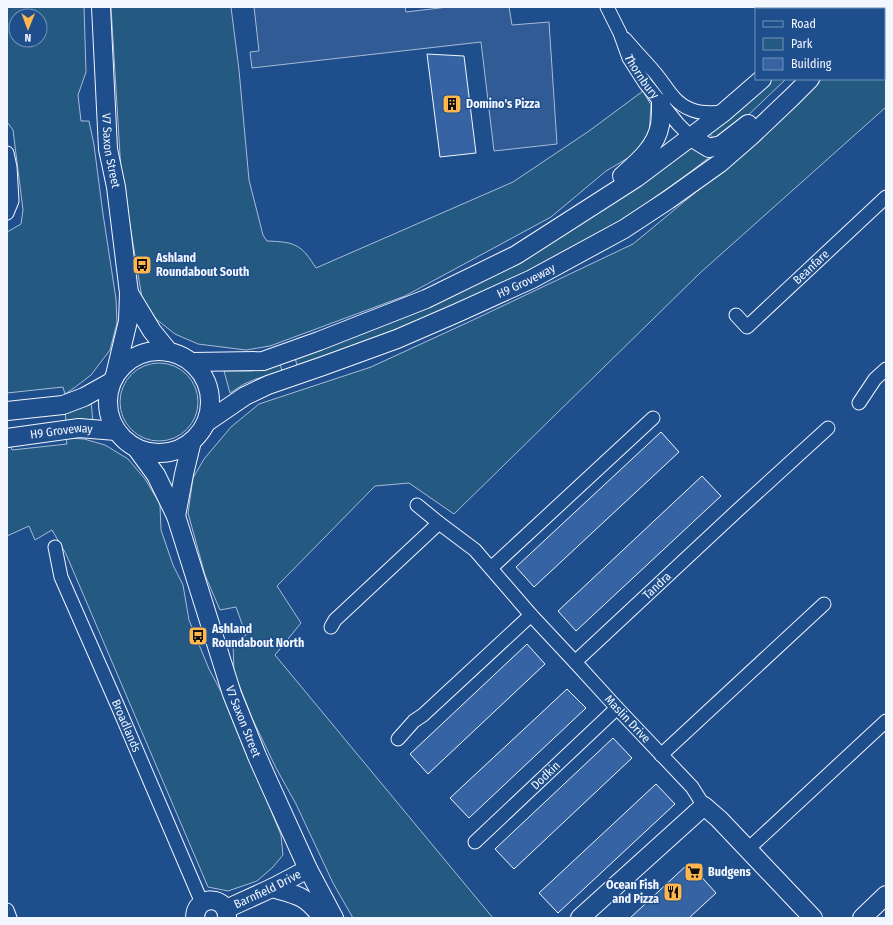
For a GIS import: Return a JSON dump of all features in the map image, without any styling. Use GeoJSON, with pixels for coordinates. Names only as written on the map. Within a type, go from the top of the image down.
{"type":"FeatureCollection","features":[{"type":"Feature","properties":{"kind":"street","name":"V7 Saxon Street"},"geometry":{"type":"LineString","coordinates":[[101,7],[108,150],[116,186],[129,293],[128,321],[113,378]]}},
{"type":"Feature","properties":{"kind":"street","name":"Thornbury"},"geometry":{"type":"LineString","coordinates":[[607,7],[620,33],[629,58],[645,83],[678,124],[691,137]]}},
{"type":"Feature","properties":{"kind":"street"},"geometry":{"type":"LineString","coordinates":[[620,33],[683,106],[696,111],[711,113],[724,112]]}},
{"type":"Feature","properties":{"kind":"street"},"geometry":{"type":"LineString","coordinates":[[192,362],[263,361],[319,341],[426,299],[516,255],[636,178],[724,112],[761,80]]}},
{"type":"Feature","properties":{"kind":"street","name":"H9 Groveway"},"geometry":{"type":"LineString","coordinates":[[206,422],[245,396],[268,385],[397,339],[464,310],[532,279],[624,229],[720,163],[751,136],[809,80]]}},
{"type":"Feature","properties":{"kind":"street"},"geometry":{"type":"LineString","coordinates":[[691,137],[709,148],[721,145],[770,106],[792,97]]}},
{"type":"Feature","properties":{"kind":"street"},"geometry":{"type":"LineString","coordinates":[[555,231],[629,170],[652,145],[660,126],[661,103]]}},
{"type":"Feature","properties":{"kind":"street"},"geometry":{"type":"LineString","coordinates":[[7,153],[10,167],[12,201],[7,213]]}},
{"type":"Feature","properties":{"kind":"street","name":"Beanfare"},"geometry":{"type":"LineString","coordinates":[[736,315],[751,331],[886,197]]}},
{"type":"Feature","properties":{"kind":"street","name":"V7 Saxon Street"},"geometry":{"type":"LineString","coordinates":[[129,293],[152,331],[169,352]]}},
{"type":"Feature","properties":{"kind":"street"},"geometry":{"type":"LineString","coordinates":[[7,411],[63,405],[84,397],[113,378],[125,363],[139,355],[154,351],[169,352],[181,355],[192,362],[202,374],[209,390],[210,406],[203,429],[192,441],[180,449],[166,453],[151,453],[137,449],[122,438],[116,431],[109,416],[107,399],[113,378]]}},
{"type":"Feature","properties":{"kind":"street"},"geometry":{"type":"LineString","coordinates":[[859,403],[875,379],[886,369]]}},
{"type":"Feature","properties":{"kind":"street"},"geometry":{"type":"LineString","coordinates":[[490,568],[653,418]]}},
{"type":"Feature","properties":{"kind":"street","name":"H9 Groveway"},"geometry":{"type":"LineString","coordinates":[[8,438],[79,428],[116,431]]}},
{"type":"Feature","properties":{"kind":"street","name":"Tandra"},"geometry":{"type":"LineString","coordinates":[[576,662],[828,428]]}},
{"type":"Feature","properties":{"kind":"street","name":"V7 Saxon Street"},"geometry":{"type":"LineString","coordinates":[[176,516],[192,441]]}},
{"type":"Feature","properties":{"kind":"street","name":"V7 Saxon Street"},"geometry":{"type":"LineString","coordinates":[[137,449],[156,475],[176,516],[232,694],[257,756],[308,869],[334,918]]}},
{"type":"Feature","properties":{"kind":"street","name":"Maslin Drive"},"geometry":{"type":"LineString","coordinates":[[417,505],[475,550],[617,708],[692,787],[704,806],[719,819],[813,918]]}},
{"type":"Feature","properties":{"kind":"street"},"geometry":{"type":"LineString","coordinates":[[331,627],[335,620],[439,523]]}},
{"type":"Feature","properties":{"kind":"street","name":"Broadlands"},"geometry":{"type":"LineString","coordinates":[[55,547],[61,577],[119,709],[199,910]]}},
{"type":"Feature","properties":{"kind":"street"},"geometry":{"type":"LineString","coordinates":[[661,755],[824,604]]}},
{"type":"Feature","properties":{"kind":"street"},"geometry":{"type":"LineString","coordinates":[[398,739],[414,721],[423,715],[532,615]]}},
{"type":"Feature","properties":{"kind":"street","name":"Dodkin"},"geometry":{"type":"LineString","coordinates":[[475,842],[617,708]]}},
{"type":"Feature","properties":{"kind":"street"},"geometry":{"type":"LineString","coordinates":[[748,849],[886,721]]}},
{"type":"Feature","properties":{"kind":"street"},"geometry":{"type":"LineString","coordinates":[[580,918],[704,806]]}},
{"type":"Feature","properties":{"kind":"street","name":"Barnfield Drive"},"geometry":{"type":"LineString","coordinates":[[226,914],[308,869]]}},
{"type":"Feature","properties":{"kind":"street"},"geometry":{"type":"LineString","coordinates":[[272,888],[290,893],[303,899],[323,918]]}},
{"type":"Feature","properties":{"kind":"street"},"geometry":{"type":"LineString","coordinates":[[862,918],[886,895]]}},
{"type":"Feature","properties":{"kind":"street"},"geometry":{"type":"LineString","coordinates":[[199,910],[207,901],[213,900],[222,905],[226,914]]}},
{"type":"Feature","properties":{"kind":"street"},"geometry":{"type":"LineString","coordinates":[[7,910],[10,918]]}},
{"type":"Feature","properties":{"kind":"green space"},"geometry":{"type":"Polygon","coordinates":[[[7,7],[84,7],[86,72],[78,95],[81,121],[89,121],[94,145],[116,299],[117,323],[110,350],[91,375],[65,394],[63,387],[7,393],[7,232],[21,224],[23,210],[13,130],[7,122],[7,7]]]}},
{"type":"Feature","properties":{"kind":"green space"},"geometry":{"type":"Polygon","coordinates":[[[111,7],[231,7],[239,70],[249,180],[263,235],[267,241],[284,242],[301,249],[316,268],[513,182],[589,131],[643,91],[651,105],[649,134],[633,155],[606,171],[551,217],[405,296],[270,346],[246,350],[198,344],[175,334],[156,319],[142,298],[128,213],[122,188],[111,7]]]}},
{"type":"Feature","properties":{"kind":"green space"},"geometry":{"type":"Polygon","coordinates":[[[886,18],[886,107],[700,273],[454,514],[409,483],[375,486],[277,586],[301,623],[275,655],[493,918],[353,918],[333,883],[296,804],[276,768],[252,718],[234,672],[233,643],[246,635],[236,607],[220,610],[205,575],[188,513],[193,478],[204,459],[231,427],[259,404],[371,367],[633,244],[743,153],[821,80],[885,80],[886,18]]]}},
{"type":"Feature","properties":{"kind":"green space"},"geometry":{"type":"Polygon","coordinates":[[[772,80],[785,80],[741,122],[714,139],[709,133],[772,80]]]}},
{"type":"Feature","properties":{"kind":"green space"},"geometry":{"type":"Polygon","coordinates":[[[692,147],[716,152],[628,216],[589,239],[549,261],[467,300],[425,318],[297,365],[295,358],[361,333],[692,147]]]}},
{"type":"Feature","properties":{"kind":"green space"},"geometry":{"type":"Polygon","coordinates":[[[159,363],[174,366],[181,370],[191,380],[195,387],[198,402],[195,417],[191,424],[181,434],[174,438],[159,441],[144,438],[137,434],[127,424],[123,417],[120,402],[123,387],[127,380],[137,370],[144,366],[159,363]]]}},
{"type":"Feature","properties":{"kind":"green space"},"geometry":{"type":"Polygon","coordinates":[[[280,363],[282,371],[244,384],[230,393],[224,371],[252,371],[280,363]]]}},
{"type":"Feature","properties":{"kind":"green space"},"geometry":{"type":"Polygon","coordinates":[[[91,401],[93,422],[66,421],[65,411],[91,401]]]}},
{"type":"Feature","properties":{"kind":"green space"},"geometry":{"type":"Polygon","coordinates":[[[66,438],[84,439],[105,445],[128,459],[145,479],[160,504],[161,530],[173,565],[183,585],[189,620],[209,669],[226,701],[281,835],[283,855],[273,867],[257,881],[228,891],[208,887],[66,554],[52,530],[35,540],[29,526],[7,536],[7,445],[10,444],[12,450],[67,444],[66,438]]]}},
{"type":"Feature","properties":{"kind":"shaded area"},"geometry":{"type":"Polygon","coordinates":[[[254,7],[405,7],[406,12],[448,7],[509,7],[512,25],[549,22],[557,144],[494,151],[481,42],[252,68],[250,52],[259,51],[254,7]]]}},
{"type":"Feature","properties":{"kind":"building","name":"Domino's Pizza"},"geometry":{"type":"Polygon","coordinates":[[[427,54],[464,56],[476,153],[440,157],[427,54]]]}},
{"type":"Feature","properties":{"kind":"building"},"geometry":{"type":"Polygon","coordinates":[[[661,432],[679,452],[534,587],[516,567],[661,432]]]}},
{"type":"Feature","properties":{"kind":"building"},"geometry":{"type":"Polygon","coordinates":[[[702,476],[721,496],[576,631],[558,611],[702,476]]]}},
{"type":"Feature","properties":{"kind":"building"},"geometry":{"type":"Polygon","coordinates":[[[527,644],[545,664],[428,774],[410,754],[527,644]]]}},
{"type":"Feature","properties":{"kind":"building"},"geometry":{"type":"Polygon","coordinates":[[[567,689],[586,708],[469,818],[450,798],[567,689]]]}},
{"type":"Feature","properties":{"kind":"building"},"geometry":{"type":"Polygon","coordinates":[[[613,738],[632,758],[514,869],[495,849],[613,738]]]}},
{"type":"Feature","properties":{"kind":"building"},"geometry":{"type":"Polygon","coordinates":[[[656,784],[675,804],[558,913],[539,893],[656,784]]]}},
{"type":"Feature","properties":{"kind":"building"},"geometry":{"type":"Polygon","coordinates":[[[689,863],[716,893],[689,918],[630,918],[689,863]]]}},
{"type":"Feature","properties":{"kind":"place","name":"Domino's Pizza"},"geometry":{"type":"Point","coordinates":[452,104]}},
{"type":"Feature","properties":{"kind":"place","name":"Ashland Roundabout South"},"geometry":{"type":"Point","coordinates":[142,265]}},
{"type":"Feature","properties":{"kind":"place","name":"Ashland Roundabout North"},"geometry":{"type":"Point","coordinates":[198,636]}},
{"type":"Feature","properties":{"kind":"place","name":"Budgens"},"geometry":{"type":"Point","coordinates":[694,872]}},
{"type":"Feature","properties":{"kind":"place","name":"Ocean Fish and Pizza"},"geometry":{"type":"Point","coordinates":[673,892]}}]}
